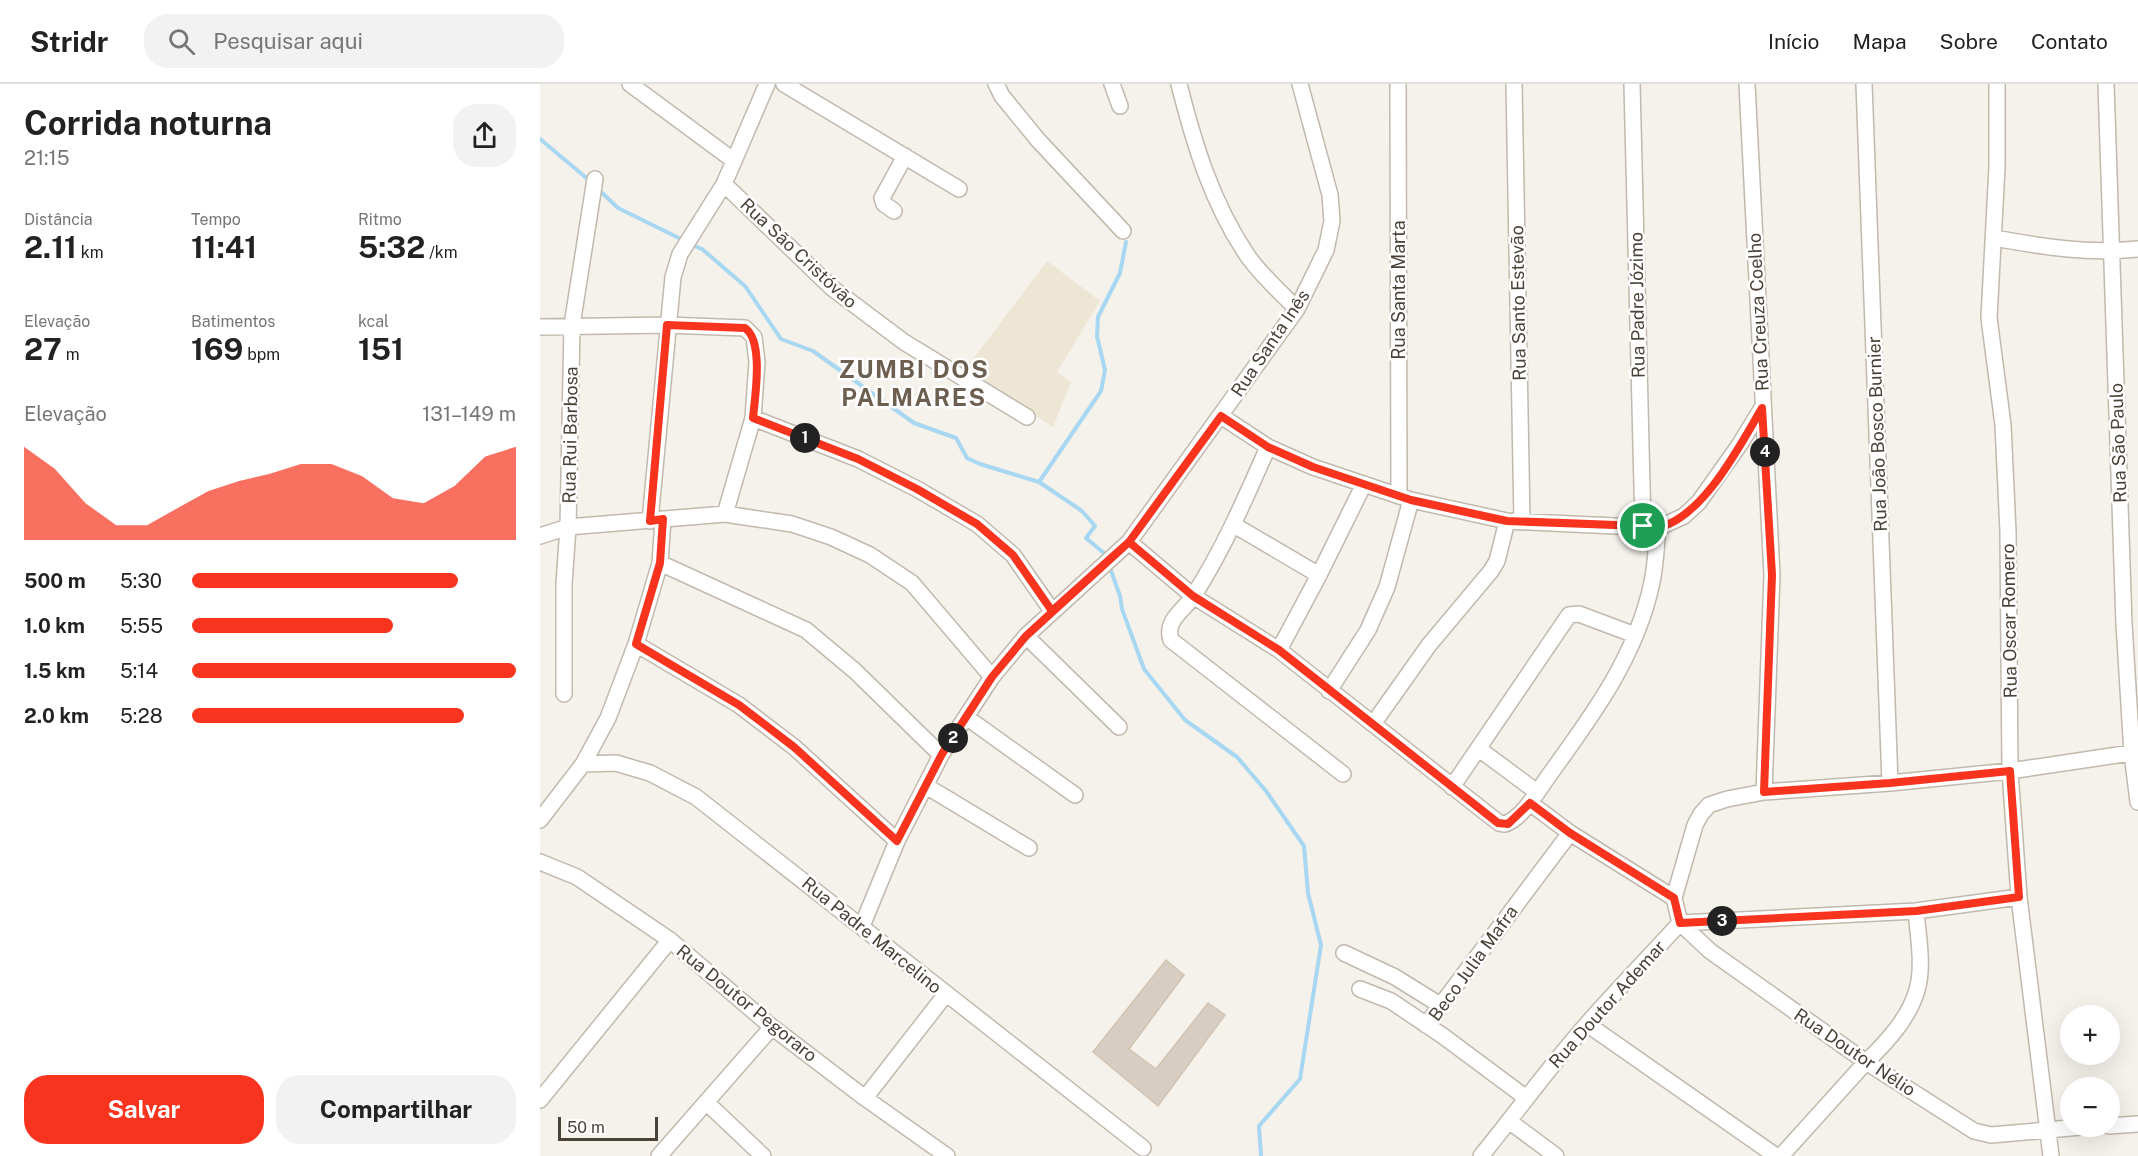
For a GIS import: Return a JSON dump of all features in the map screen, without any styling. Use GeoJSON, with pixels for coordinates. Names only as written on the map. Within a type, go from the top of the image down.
{"type":"FeatureCollection","features":[{"type":"Feature","properties":{"kind":"street"},"geometry":{"type":"LineString","coordinates":[[630,84],[732,160]]}},
{"type":"Feature","properties":{"kind":"street"},"geometry":{"type":"LineString","coordinates":[[540,820],[583,765],[608,718],[636,644],[660,563],[657,520],[667,325],[673,277],[680,254],[724,184],[732,160],[766,84]]}},
{"type":"Feature","properties":{"kind":"street"},"geometry":{"type":"LineString","coordinates":[[784,84],[959,189]]}},
{"type":"Feature","properties":{"kind":"street"},"geometry":{"type":"LineString","coordinates":[[996,84],[1002,96],[1038,140],[1123,231]]}},
{"type":"Feature","properties":{"kind":"street"},"geometry":{"type":"LineString","coordinates":[[1112,84],[1120,106]]}},
{"type":"Feature","properties":{"kind":"street"},"geometry":{"type":"LineString","coordinates":[[1179,84],[1194,144],[1217,204],[1248,256],[1297,309]]}},
{"type":"Feature","properties":{"kind":"street","name":"Rua Santa Inês"},"geometry":{"type":"LineString","coordinates":[[862,926],[897,841],[942,754],[992,677],[1026,636],[1129,542],[1297,309],[1326,250],[1332,221],[1330,195],[1300,84]]}},
{"type":"Feature","properties":{"kind":"street","name":"Rua Santa Marta"},"geometry":{"type":"LineString","coordinates":[[1329,691],[1368,630],[1388,587],[1405,498],[1398,84]]}},
{"type":"Feature","properties":{"kind":"street","name":"Rua Santo Estevão"},"geometry":{"type":"LineString","coordinates":[[1373,724],[1429,645],[1491,571],[1514,522],[1514,84]]}},
{"type":"Feature","properties":{"kind":"street","name":"Rua Padre Józimo"},"geometry":{"type":"LineString","coordinates":[[1452,787],[1498,823],[1508,824],[1533,798],[1608,693],[1635,634],[1652,581],[1632,84]]}},
{"type":"Feature","properties":{"kind":"street","name":"Rua Creuza Coelho"},"geometry":{"type":"LineString","coordinates":[[1747,84],[1772,575],[1764,792]]}},
{"type":"Feature","properties":{"kind":"street","name":"Rua João Bosco Burnier"},"geometry":{"type":"LineString","coordinates":[[1864,84],[1890,783]]}},
{"type":"Feature","properties":{"kind":"street","name":"Rua Oscar Romero"},"geometry":{"type":"LineString","coordinates":[[1997,84],[1997,167],[1989,318],[2004,437],[2008,532],[2010,771],[2019,897],[2051,1156]]}},
{"type":"Feature","properties":{"kind":"street","name":"Rua São Paulo"},"geometry":{"type":"LineString","coordinates":[[2106,84],[2124,624],[2138,802]]}},
{"type":"Feature","properties":{"kind":"street"},"geometry":{"type":"LineString","coordinates":[[894,211],[884,204],[882,198],[905,156]]}},
{"type":"Feature","properties":{"kind":"street","name":"Rua Rui Barbosa"},"geometry":{"type":"LineString","coordinates":[[564,694],[564,584],[568,527],[572,325],[595,179]]}},
{"type":"Feature","properties":{"kind":"street","name":"Rua São Cristóvão"},"geometry":{"type":"LineString","coordinates":[[724,184],[832,288],[904,342],[1027,417]]}},
{"type":"Feature","properties":{"kind":"street"},"geometry":{"type":"LineString","coordinates":[[1994,238],[2054,249],[2111,252],[2138,249]]}},
{"type":"Feature","properties":{"kind":"street"},"geometry":{"type":"LineString","coordinates":[[540,327],[667,325],[745,328],[754,337],[757,362],[753,418],[724,514]]}},
{"type":"Feature","properties":{"kind":"street"},"geometry":{"type":"LineString","coordinates":[[1221,416],[1268,447],[1313,467],[1405,498],[1514,522],[1650,527],[1679,519],[1700,502],[1762,408]]}},
{"type":"Feature","properties":{"kind":"street"},"geometry":{"type":"LineString","coordinates":[[753,418],[858,459],[917,489],[977,524],[1013,555],[1052,611]]}},
{"type":"Feature","properties":{"kind":"street"},"geometry":{"type":"LineString","coordinates":[[1268,447],[1234,525],[1193,596],[1170,623],[1168,629],[1171,640],[1343,774]]}},
{"type":"Feature","properties":{"kind":"street"},"geometry":{"type":"LineString","coordinates":[[1279,650],[1364,484]]}},
{"type":"Feature","properties":{"kind":"street"},"geometry":{"type":"LineString","coordinates":[[540,536],[568,527],[724,514],[792,524],[831,537],[870,555],[912,583],[992,677]]}},
{"type":"Feature","properties":{"kind":"street"},"geometry":{"type":"LineString","coordinates":[[1234,525],[1319,575]]}},
{"type":"Feature","properties":{"kind":"street"},"geometry":{"type":"LineString","coordinates":[[1129,542],[1193,596],[1279,650],[1452,787],[1569,615],[1579,614],[1635,634]]}},
{"type":"Feature","properties":{"kind":"street"},"geometry":{"type":"LineString","coordinates":[[660,563],[806,630],[855,671],[942,754]]}},
{"type":"Feature","properties":{"kind":"street"},"geometry":{"type":"LineString","coordinates":[[1026,636],[1119,727]]}},
{"type":"Feature","properties":{"kind":"street"},"geometry":{"type":"LineString","coordinates":[[636,644],[748,712],[794,747],[897,841]]}},
{"type":"Feature","properties":{"kind":"street"},"geometry":{"type":"LineString","coordinates":[[966,717],[1075,795]]}},
{"type":"Feature","properties":{"kind":"street"},"geometry":{"type":"LineString","coordinates":[[1479,749],[1570,833],[1674,898]]}},
{"type":"Feature","properties":{"kind":"street"},"geometry":{"type":"LineString","coordinates":[[1680,923],[1674,898],[1695,825],[1701,813],[1709,805],[1764,792],[2010,771],[2135,752]]}},
{"type":"Feature","properties":{"kind":"street","name":"Rua Padre Marcelino"},"geometry":{"type":"LineString","coordinates":[[583,765],[616,763],[650,773],[696,797],[1143,1148]]}},
{"type":"Feature","properties":{"kind":"street"},"geometry":{"type":"LineString","coordinates":[[926,786],[1029,848]]}},
{"type":"Feature","properties":{"kind":"street","name":"Beco Julia Mafra"},"geometry":{"type":"LineString","coordinates":[[1525,1097],[1426,1025],[1570,833]]}},
{"type":"Feature","properties":{"kind":"street","name":"Rua Doutor Pegoraro"},"geometry":{"type":"LineString","coordinates":[[540,862],[577,877],[670,940],[772,1027],[865,1098],[947,1156]]}},
{"type":"Feature","properties":{"kind":"street","name":"Rua Doutor Ademar"},"geometry":{"type":"LineString","coordinates":[[1481,1156],[1525,1097],[1587,1024],[1680,923],[1916,911],[2019,897]]}},
{"type":"Feature","properties":{"kind":"street"},"geometry":{"type":"LineString","coordinates":[[1781,1156],[1881,1048],[1898,1027],[1910,1006],[1918,988],[1920,959],[1916,911]]}},
{"type":"Feature","properties":{"kind":"street","name":"Rua Doutor Nélio"},"geometry":{"type":"LineString","coordinates":[[1680,923],[1710,951],[1866,1062],[1974,1131],[1990,1134],[2060,1128]]}},
{"type":"Feature","properties":{"kind":"street"},"geometry":{"type":"LineString","coordinates":[[540,1100],[670,940]]}},
{"type":"Feature","properties":{"kind":"street"},"geometry":{"type":"LineString","coordinates":[[1344,953],[1395,977],[1440,1005]]}},
{"type":"Feature","properties":{"kind":"street"},"geometry":{"type":"LineString","coordinates":[[1360,989],[1391,1001],[1426,1025]]}},
{"type":"Feature","properties":{"kind":"street"},"geometry":{"type":"LineString","coordinates":[[865,1098],[946,994]]}},
{"type":"Feature","properties":{"kind":"street"},"geometry":{"type":"LineString","coordinates":[[1587,1024],[1776,1156]]}},
{"type":"Feature","properties":{"kind":"street"},"geometry":{"type":"LineString","coordinates":[[659,1156],[772,1027]]}},
{"type":"Feature","properties":{"kind":"street"},"geometry":{"type":"LineString","coordinates":[[706,1102],[763,1156]]}},
{"type":"Feature","properties":{"kind":"street"},"geometry":{"type":"LineString","coordinates":[[1509,1121],[1556,1156]]}},
{"type":"Feature","properties":{"kind":"street"},"geometry":{"type":"LineString","coordinates":[[2120,1125],[2138,1124]]}},
{"type":"Feature","properties":{"kind":"shaded area"},"geometry":{"type":"Polygon","coordinates":[[[1047,261],[1100,301],[1057,372],[1071,382],[1053,427],[965,370],[1047,261]]]}},
{"type":"Feature","properties":{"kind":"building"},"geometry":{"type":"Polygon","coordinates":[[[1166,960],[1184,975],[1129,1049],[1156,1069],[1208,1003],[1225,1015],[1158,1106],[1093,1052],[1166,960]]]}},
{"type":"Feature","properties":{"kind":"waterway"},"geometry":{"type":"LineString","coordinates":[[540,139],[590,181]]}},
{"type":"Feature","properties":{"kind":"waterway"},"geometry":{"type":"LineString","coordinates":[[598,189],[618,208],[683,240]]}},
{"type":"Feature","properties":{"kind":"waterway"},"geometry":{"type":"LineString","coordinates":[[1039,482],[1101,391],[1105,370],[1097,336],[1098,317],[1120,273],[1126,242]]}},
{"type":"Feature","properties":{"kind":"waterway"},"geometry":{"type":"LineString","coordinates":[[689,244],[702,249],[745,286],[781,339],[813,351],[914,423],[956,438],[967,458],[1039,482],[1082,511],[1095,526],[1086,538],[1105,554],[1106,558]]}},
{"type":"Feature","properties":{"kind":"waterway"},"geometry":{"type":"LineString","coordinates":[[1109,565],[1144,669],[1185,720],[1237,757],[1266,791],[1304,846],[1308,893],[1321,945],[1300,1079],[1259,1126],[1261,1156]]}},
{"type":"Feature","properties":{"kind":"district","name":"ZUMBI DOS PALMARES"},"geometry":{"type":"Point","coordinates":[914,383]}},
{"type":"Feature","properties":{"kind":"route"},"geometry":{"type":"LineString","coordinates":[[1643,526],[1507,521],[1411,500],[1313,467],[1268,447],[1221,416],[1129,542],[1052,611],[1013,555],[977,524],[917,489],[858,459],[753,418],[757,362],[754,337],[745,328],[667,325],[650,521],[663,519],[660,563],[636,644],[739,705],[794,747],[897,841],[942,754],[992,677],[1026,636],[1129,542],[1193,596],[1279,650],[1498,823],[1508,824],[1530,803],[1570,833],[1674,898],[1680,923],[1916,911],[2019,897],[2010,771],[1764,792],[1772,575],[1762,408],[1700,502],[1673,522],[1658,528],[1643,526]]}}]}
